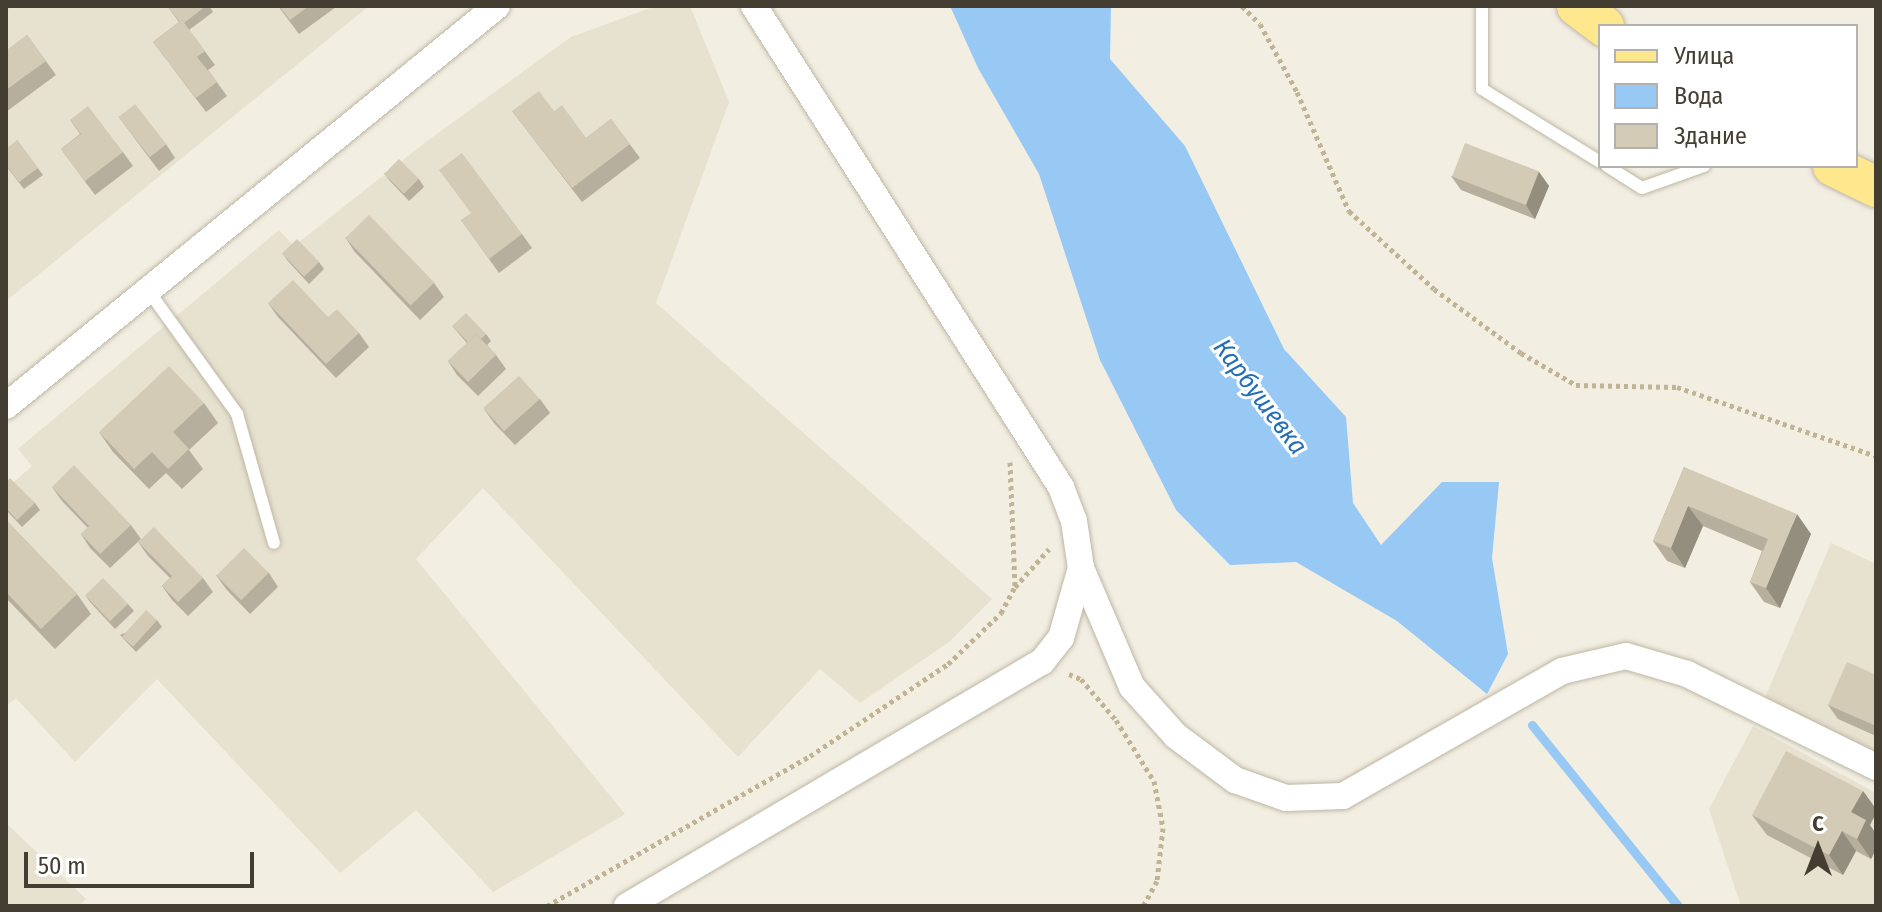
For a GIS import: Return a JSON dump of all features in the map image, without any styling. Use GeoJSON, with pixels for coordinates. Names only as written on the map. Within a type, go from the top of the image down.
{"type":"FeatureCollection","features":[{"type":"Feature","properties":{"kind":"main road"},"geometry":{"type":"LineString","coordinates":[[1577,6],[1601,24]]}},
{"type":"Feature","properties":{"kind":"main road"},"geometry":{"type":"LineString","coordinates":[[1837,168],[1876,187]]}},
{"type":"Feature","properties":{"kind":"street"},"geometry":{"type":"LineString","coordinates":[[6,406],[497,6]]}},
{"type":"Feature","properties":{"kind":"street"},"geometry":{"type":"LineString","coordinates":[[754,6],[1061,487],[1074,521],[1081,568],[1132,687],[1176,736],[1235,780],[1286,798],[1343,796],[1562,671],[1626,656],[1687,674],[1876,767]]}},
{"type":"Feature","properties":{"kind":"street"},"geometry":{"type":"LineString","coordinates":[[627,906],[1042,662],[1061,638],[1081,568]]}},
{"type":"Feature","properties":{"kind":"lane"},"geometry":{"type":"LineString","coordinates":[[1482,6],[1482,89],[1598,161]]}},
{"type":"Feature","properties":{"kind":"lane"},"geometry":{"type":"LineString","coordinates":[[1610,168],[1642,188],[1698,168]]}},
{"type":"Feature","properties":{"kind":"lane"},"geometry":{"type":"LineString","coordinates":[[148,290],[237,414],[274,543]]}},
{"type":"Feature","properties":{"kind":"path"},"geometry":{"type":"LineString","coordinates":[[1242,6],[1260,24],[1297,92],[1349,211],[1434,289],[1521,353],[1576,385],[1677,387],[1876,456]]}},
{"type":"Feature","properties":{"kind":"path"},"geometry":{"type":"LineString","coordinates":[[1008,449],[1015,504],[1015,587]]}},
{"type":"Feature","properties":{"kind":"path"},"geometry":{"type":"LineString","coordinates":[[547,906],[810,756],[948,664],[1001,613],[1015,587],[1074,521]]}},
{"type":"Feature","properties":{"kind":"path"},"geometry":{"type":"LineString","coordinates":[[1042,662],[1081,679],[1116,720],[1154,781],[1163,828],[1157,881],[1143,906]]}},
{"type":"Feature","properties":{"kind":"shaded area"},"geometry":{"type":"Polygon","coordinates":[[[6,6],[369,6],[6,301],[6,6]]]}},
{"type":"Feature","properties":{"kind":"shaded area"},"geometry":{"type":"Polygon","coordinates":[[[656,6],[690,6],[729,102],[656,303],[992,599],[949,642],[860,703],[820,669],[738,757],[483,488],[416,559],[625,814],[493,892],[416,810],[340,873],[157,679],[75,762],[16,698],[6,706],[6,489],[32,466],[18,449],[279,230],[294,246],[427,141],[571,37],[656,6]]]}},
{"type":"Feature","properties":{"kind":"shaded area"},"geometry":{"type":"Polygon","coordinates":[[[1831,543],[1876,564],[1876,754],[1764,700],[1831,543]]]}},
{"type":"Feature","properties":{"kind":"shaded area"},"geometry":{"type":"Polygon","coordinates":[[[1753,726],[1876,793],[1876,906],[1741,906],[1709,809],[1753,726]]]}},
{"type":"Feature","properties":{"kind":"shaded area"},"geometry":{"type":"Polygon","coordinates":[[[6,823],[86,899],[79,906],[6,906],[6,823]]]}},
{"type":"Feature","properties":{"kind":"water"},"geometry":{"type":"Polygon","coordinates":[[[950,6],[1111,6],[1110,59],[1185,146],[1284,349],[1346,417],[1353,503],[1381,545],[1442,482],[1499,482],[1492,558],[1508,654],[1487,694],[1397,621],[1296,562],[1230,565],[1176,510],[1100,360],[1039,174],[978,68],[950,6]]]}},
{"type":"Feature","properties":{"kind":"building"},"geometry":{"type":"Polygon","coordinates":[[[167,6],[206,6],[184,23],[167,6]]]}},
{"type":"Feature","properties":{"kind":"building"},"geometry":{"type":"Polygon","coordinates":[[[279,6],[309,6],[290,20],[279,6]]]}},
{"type":"Feature","properties":{"kind":"building"},"geometry":{"type":"Polygon","coordinates":[[[182,20],[205,51],[197,57],[217,82],[196,98],[153,42],[182,20]]]}},
{"type":"Feature","properties":{"kind":"building"},"geometry":{"type":"Polygon","coordinates":[[[27,35],[46,61],[6,90],[6,51],[27,35]]]}},
{"type":"Feature","properties":{"kind":"building"},"geometry":{"type":"Polygon","coordinates":[[[539,91],[554,111],[562,105],[586,138],[611,119],[630,144],[572,188],[512,111],[539,91]]]}},
{"type":"Feature","properties":{"kind":"building"},"geometry":{"type":"Polygon","coordinates":[[[135,104],[166,144],[150,157],[118,117],[135,104]]]}},
{"type":"Feature","properties":{"kind":"building"},"geometry":{"type":"Polygon","coordinates":[[[88,106],[123,152],[85,181],[61,149],[81,134],[70,120],[88,106]]]}},
{"type":"Feature","properties":{"kind":"building"},"geometry":{"type":"Polygon","coordinates":[[[17,140],[38,168],[19,182],[6,165],[6,149],[17,140]]]}},
{"type":"Feature","properties":{"kind":"building"},"geometry":{"type":"Polygon","coordinates":[[[1465,143],[1539,171],[1526,205],[1452,177],[1465,143]]]}},
{"type":"Feature","properties":{"kind":"building"},"geometry":{"type":"Polygon","coordinates":[[[462,153],[522,234],[489,259],[461,220],[471,213],[439,170],[462,153]]]}},
{"type":"Feature","properties":{"kind":"building"},"geometry":{"type":"Polygon","coordinates":[[[399,159],[419,179],[404,194],[384,174],[399,159]]]}},
{"type":"Feature","properties":{"kind":"building"},"geometry":{"type":"Polygon","coordinates":[[[369,215],[434,283],[411,306],[345,238],[369,215]]]}},
{"type":"Feature","properties":{"kind":"building"},"geometry":{"type":"Polygon","coordinates":[[[297,239],[319,262],[304,277],[282,254],[297,239]]]}},
{"type":"Feature","properties":{"kind":"building"},"geometry":{"type":"Polygon","coordinates":[[[293,280],[328,317],[337,309],[359,333],[326,364],[268,303],[293,280]]]}},
{"type":"Feature","properties":{"kind":"building"},"geometry":{"type":"Polygon","coordinates":[[[466,313],[486,334],[481,339],[476,334],[468,342],[452,326],[466,313]]]}},
{"type":"Feature","properties":{"kind":"building"},"geometry":{"type":"Polygon","coordinates":[[[476,334],[496,355],[468,382],[448,361],[476,334]]]}},
{"type":"Feature","properties":{"kind":"building"},"geometry":{"type":"Polygon","coordinates":[[[169,366],[204,403],[173,432],[189,449],[168,469],[152,452],[134,469],[99,432],[169,366]]]}},
{"type":"Feature","properties":{"kind":"building"},"geometry":{"type":"Polygon","coordinates":[[[519,376],[540,399],[504,431],[483,408],[519,376]]]}},
{"type":"Feature","properties":{"kind":"building"},"geometry":{"type":"Polygon","coordinates":[[[74,465],[131,525],[100,554],[81,534],[89,526],[52,487],[74,465]]]}},
{"type":"Feature","properties":{"kind":"building"},"geometry":{"type":"Polygon","coordinates":[[[1684,467],[1797,514],[1766,588],[1750,582],[1768,539],[1688,506],[1671,548],[1653,541],[1684,467]]]}},
{"type":"Feature","properties":{"kind":"building"},"geometry":{"type":"Polygon","coordinates":[[[10,478],[35,503],[17,520],[6,508],[6,482],[10,478]]]}},
{"type":"Feature","properties":{"kind":"building"},"geometry":{"type":"Polygon","coordinates":[[[6,520],[77,594],[41,629],[6,592],[6,520]]]}},
{"type":"Feature","properties":{"kind":"building"},"geometry":{"type":"Polygon","coordinates":[[[154,527],[203,578],[178,602],[162,586],[172,576],[138,542],[154,527]]]}},
{"type":"Feature","properties":{"kind":"building"},"geometry":{"type":"Polygon","coordinates":[[[244,548],[269,573],[241,600],[216,576],[244,548]]]}},
{"type":"Feature","properties":{"kind":"building"},"geometry":{"type":"Polygon","coordinates":[[[103,578],[128,604],[110,621],[85,595],[103,578]]]}},
{"type":"Feature","properties":{"kind":"building"},"geometry":{"type":"Polygon","coordinates":[[[146,610],[157,620],[133,647],[122,637],[146,610]]]}},
{"type":"Feature","properties":{"kind":"building"},"geometry":{"type":"Polygon","coordinates":[[[1847,662],[1876,675],[1876,726],[1828,705],[1847,662]]]}},
{"type":"Feature","properties":{"kind":"building"},"geometry":{"type":"Polygon","coordinates":[[[1786,751],[1863,791],[1851,812],[1866,820],[1857,839],[1842,831],[1829,855],[1752,815],[1786,751]]]}},
{"type":"Feature","properties":{"kind":"waterway","name":"Карбушевка"},"geometry":{"type":"LineString","coordinates":[[1532,725],[1678,906]]}}]}
